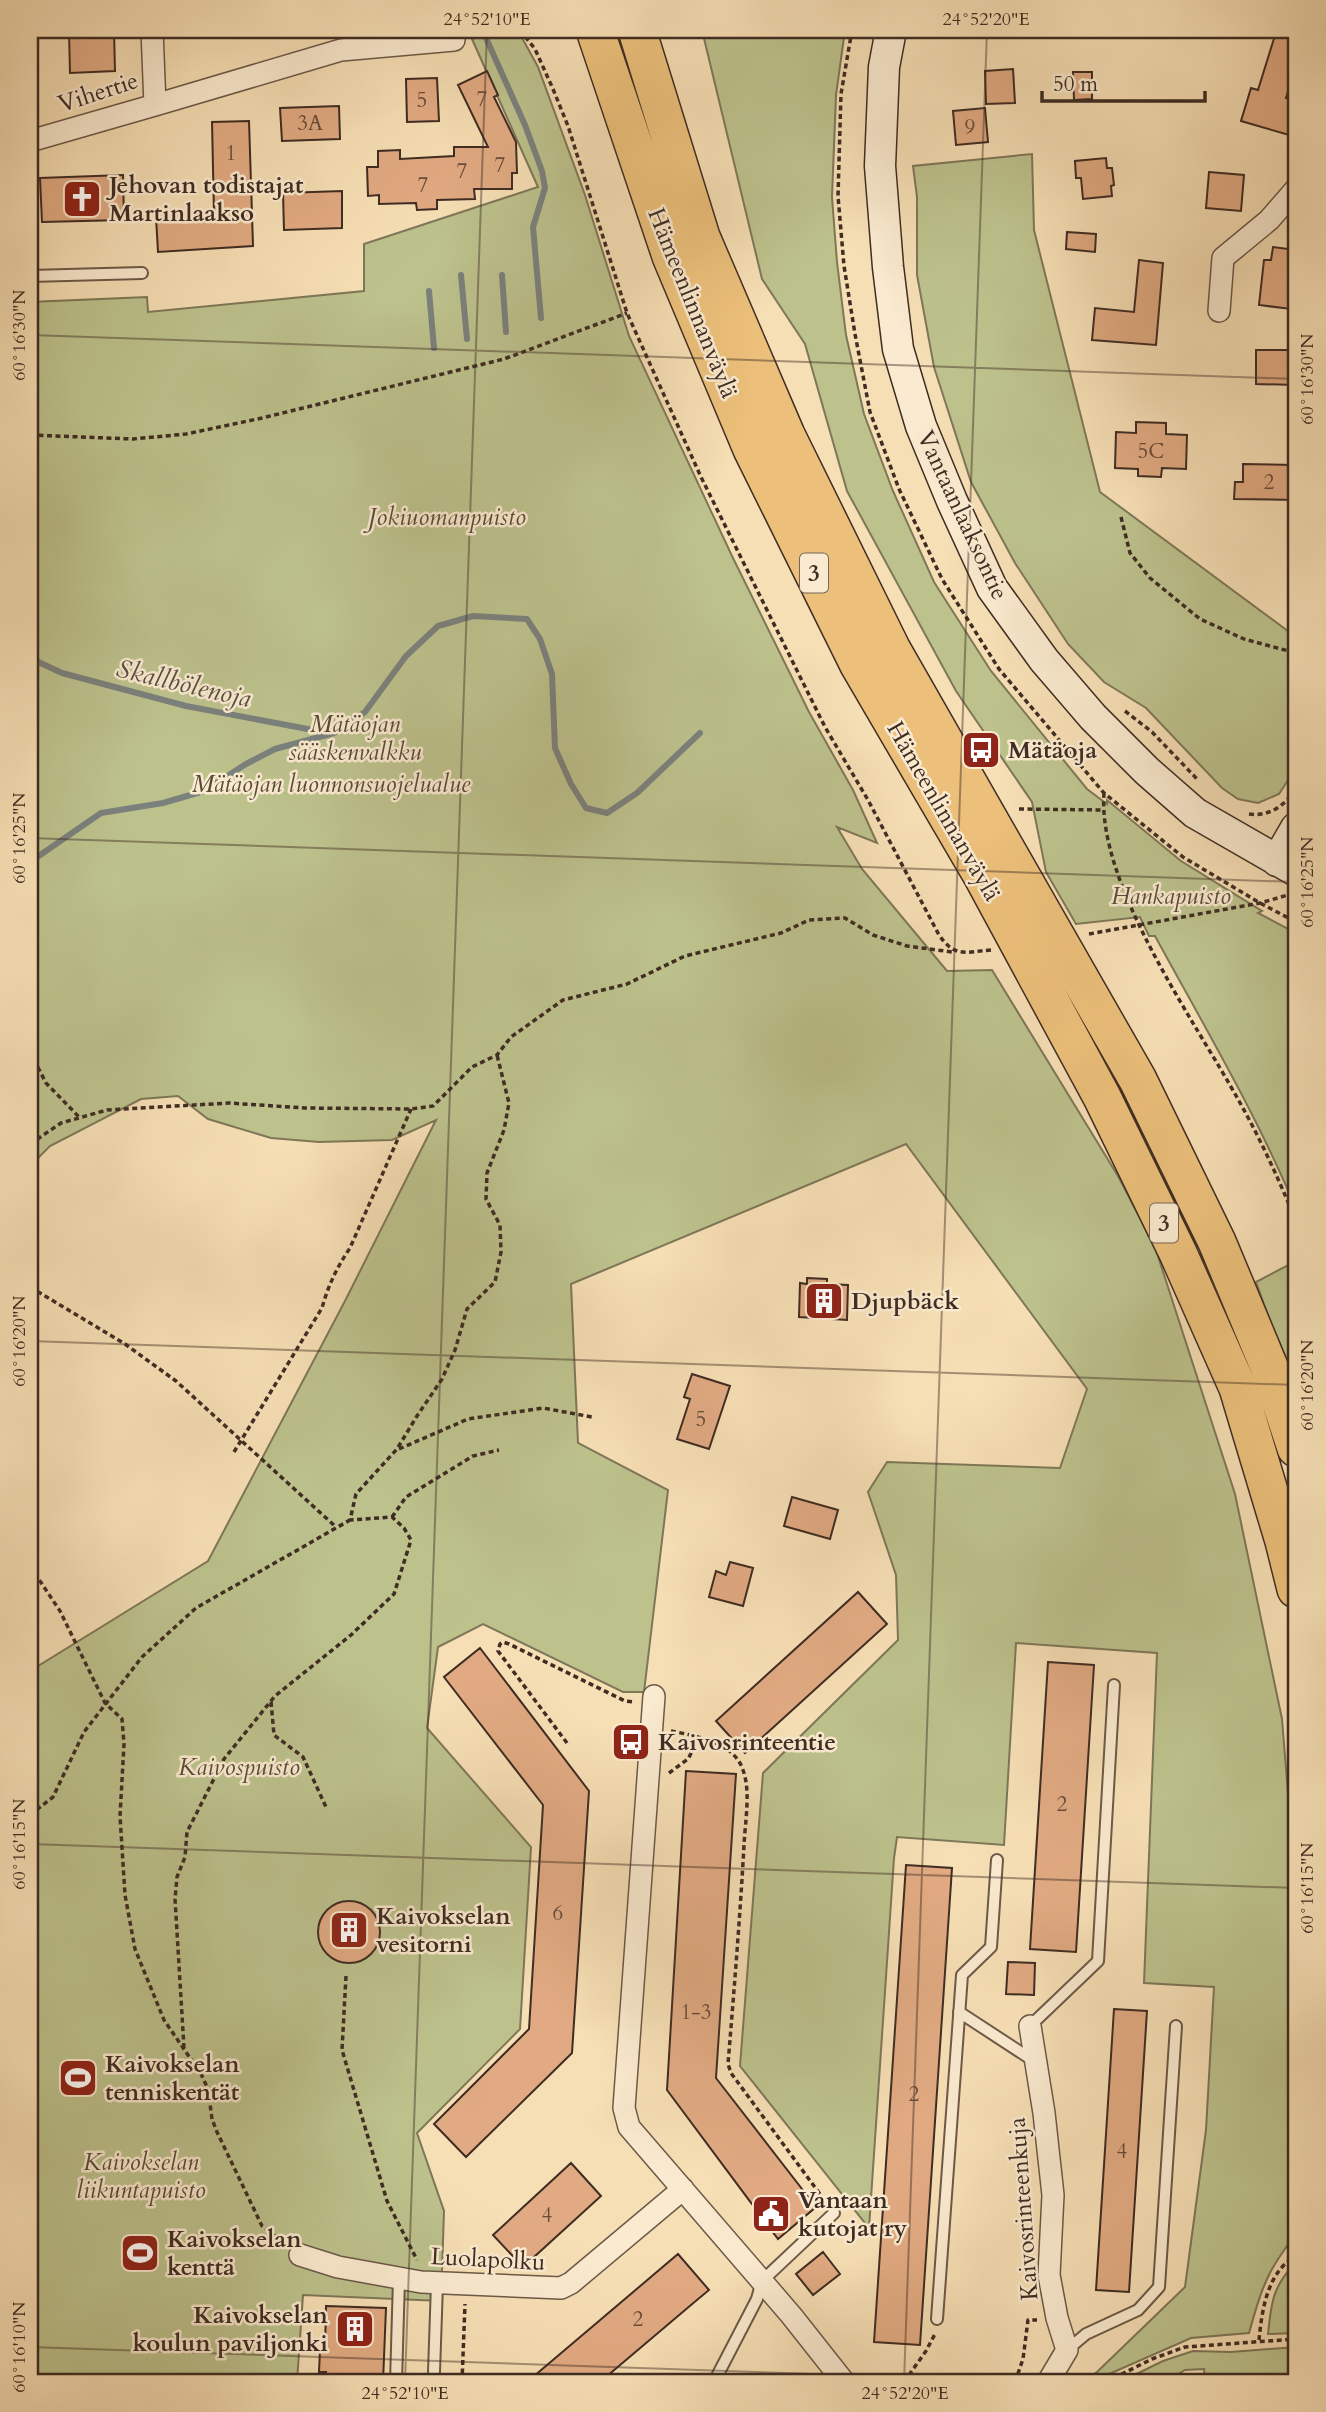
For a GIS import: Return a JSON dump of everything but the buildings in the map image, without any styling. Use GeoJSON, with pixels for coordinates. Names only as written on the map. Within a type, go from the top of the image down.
{"type":"FeatureCollection","features":[{"type":"Feature","properties":{"kind":"highway"},"geometry":{"type":"LineString","coordinates":[[570,30],[671,256]]}},
{"type":"Feature","properties":{"kind":"highway","name":"Hämeenlinnanväylä"},"geometry":{"type":"LineString","coordinates":[[596,30],[629,70],[786,435],[892,650],[1138,1080],[1222,1255],[1270,1369],[1296,1448]]}},
{"type":"Feature","properties":{"kind":"highway","name":"Hämeenlinnanväylä"},"geometry":{"type":"LineString","coordinates":[[637,30],[629,70],[671,256],[752,449],[859,665],[997,902],[1102,1097],[1178,1253],[1238,1388],[1296,1589]]}},
{"type":"Feature","properties":{"kind":"main road","name":"Vantaanlaaksontie"},"geometry":{"type":"LineString","coordinates":[[891,30],[884,67],[880,166],[891,294],[902,362],[921,426],[992,588],[1044,660],[1093,717],[1147,771],[1195,813],[1287,866]]}},
{"type":"Feature","properties":{"kind":"main road"},"geometry":{"type":"LineString","coordinates":[[1287,866],[1296,828]]}},
{"type":"Feature","properties":{"kind":"street","name":"Vihertie"},"geometry":{"type":"LineString","coordinates":[[30,141],[155,105],[152,30]]}},
{"type":"Feature","properties":{"kind":"street"},"geometry":{"type":"LineString","coordinates":[[155,105],[341,50],[454,40]]}},
{"type":"Feature","properties":{"kind":"street"},"geometry":{"type":"LineString","coordinates":[[1219,312],[1223,258],[1269,220],[1296,188]]}},
{"type":"Feature","properties":{"kind":"street"},"geometry":{"type":"LineString","coordinates":[[644,1699],[652,1728],[624,2108],[629,2127],[762,2281],[844,2382]]}},
{"type":"Feature","properties":{"kind":"street","name":"Kaivosrinteenkuja"},"geometry":{"type":"LineString","coordinates":[[1030,2026],[1053,2195],[1049,2275],[1057,2318],[1067,2350]]}},
{"type":"Feature","properties":{"kind":"street","name":"Luolapolku"},"geometry":{"type":"LineString","coordinates":[[300,2255],[338,2267],[429,2283],[561,2288],[571,2283],[683,2189]]}},
{"type":"Feature","properties":{"kind":"street"},"geometry":{"type":"LineString","coordinates":[[1048,2382],[1067,2350]]}},
{"type":"Feature","properties":{"kind":"lane"},"geometry":{"type":"LineString","coordinates":[[30,276],[142,274]]}},
{"type":"Feature","properties":{"kind":"lane"},"geometry":{"type":"LineString","coordinates":[[1030,2026],[1098,1961],[1114,1685]]}},
{"type":"Feature","properties":{"kind":"lane"},"geometry":{"type":"LineString","coordinates":[[937,2319],[962,1975],[991,1947],[997,1860]]}},
{"type":"Feature","properties":{"kind":"lane"},"geometry":{"type":"LineString","coordinates":[[959,2012],[1036,2063]]}},
{"type":"Feature","properties":{"kind":"lane"},"geometry":{"type":"LineString","coordinates":[[1067,2350],[1086,2334],[1138,2310],[1159,2287],[1176,2026]]}},
{"type":"Feature","properties":{"kind":"lane"},"geometry":{"type":"LineString","coordinates":[[715,2382],[757,2299],[762,2281],[834,2213]]}},
{"type":"Feature","properties":{"kind":"lane"},"geometry":{"type":"LineString","coordinates":[[396,2382],[399,2279]]}},
{"type":"Feature","properties":{"kind":"lane"},"geometry":{"type":"LineString","coordinates":[[429,2283],[434,2372]]}},
{"type":"Feature","properties":{"kind":"path"},"geometry":{"type":"LineString","coordinates":[[520,30],[535,49],[568,127],[627,313],[702,477],[825,727],[868,800],[939,935],[948,948],[957,953]]}},
{"type":"Feature","properties":{"kind":"path"},"geometry":{"type":"LineString","coordinates":[[838,196],[841,94],[852,30]]}},
{"type":"Feature","properties":{"kind":"path"},"geometry":{"type":"LineString","coordinates":[[30,435],[133,439],[186,434],[276,415],[504,359],[627,313]]}},
{"type":"Feature","properties":{"kind":"path"},"geometry":{"type":"LineString","coordinates":[[1121,517],[1130,553],[1150,578],[1200,619],[1244,639],[1296,653]]}},
{"type":"Feature","properties":{"kind":"path"},"geometry":{"type":"LineString","coordinates":[[1121,709],[1152,732],[1200,782]]}},
{"type":"Feature","properties":{"kind":"path"},"geometry":{"type":"LineString","coordinates":[[1242,813],[1258,815],[1276,810],[1296,789]]}},
{"type":"Feature","properties":{"kind":"path"},"geometry":{"type":"LineString","coordinates":[[1296,922],[1183,857],[1104,793],[1103,810],[1115,864],[1139,926],[1240,1103],[1276,1172],[1296,1221]]}},
{"type":"Feature","properties":{"kind":"path"},"geometry":{"type":"LineString","coordinates":[[1013,800],[1020,810],[1103,810]]}},
{"type":"Feature","properties":{"kind":"path"},"geometry":{"type":"LineString","coordinates":[[1080,936],[1260,903],[1296,893]]}},
{"type":"Feature","properties":{"kind":"path"},"geometry":{"type":"LineString","coordinates":[[30,1144],[61,1123],[107,1110],[229,1103],[411,1110],[433,1105],[472,1067],[497,1055],[511,1037],[563,1000],[627,984],[685,956],[781,933],[809,919],[845,918],[873,935],[907,946],[957,953],[1000,949]]}},
{"type":"Feature","properties":{"kind":"path"},"geometry":{"type":"LineString","coordinates":[[30,1052],[46,1083],[80,1118]]}},
{"type":"Feature","properties":{"kind":"path"},"geometry":{"type":"LineString","coordinates":[[350,1520],[356,1494],[397,1449],[442,1379],[455,1350],[467,1309],[495,1282],[501,1252],[500,1225],[486,1199],[487,1173],[504,1130],[509,1103],[497,1055]]}},
{"type":"Feature","properties":{"kind":"path"},"geometry":{"type":"LineString","coordinates":[[234,1452],[322,1308],[328,1286],[350,1248],[411,1110]]}},
{"type":"Feature","properties":{"kind":"path"},"geometry":{"type":"LineString","coordinates":[[30,1287],[135,1352],[176,1381],[336,1527]]}},
{"type":"Feature","properties":{"kind":"path"},"geometry":{"type":"LineString","coordinates":[[397,1449],[468,1419],[543,1408],[592,1417]]}},
{"type":"Feature","properties":{"kind":"path"},"geometry":{"type":"LineString","coordinates":[[392,1517],[406,1497],[425,1485],[473,1456],[499,1450]]}},
{"type":"Feature","properties":{"kind":"path"},"geometry":{"type":"LineString","coordinates":[[30,1815],[53,1797],[83,1732],[105,1703],[142,1657],[196,1608],[350,1520],[392,1517],[404,1528],[411,1540],[394,1594],[351,1635],[271,1700],[224,1759],[187,1832],[185,1857],[177,1877],[175,1899],[184,2048]]}},
{"type":"Feature","properties":{"kind":"path"},"geometry":{"type":"LineString","coordinates":[[30,1566],[60,1611],[105,1703],[122,1718],[124,1744],[121,1829],[125,1895],[135,1949],[164,2020],[201,2074],[208,2089],[212,2119],[217,2132],[262,2226],[300,2255]]}},
{"type":"Feature","properties":{"kind":"path"},"geometry":{"type":"LineString","coordinates":[[567,1743],[498,1651],[503,1642],[625,1701],[644,1699]]}},
{"type":"Feature","properties":{"kind":"path"},"geometry":{"type":"LineString","coordinates":[[271,1700],[274,1735],[303,1758],[326,1807]]}},
{"type":"Feature","properties":{"kind":"path"},"geometry":{"type":"LineString","coordinates":[[652,1728],[700,1737],[722,1746],[738,1761],[743,1770],[746,1793],[742,1893],[728,2064],[731,2073],[834,2213]]}},
{"type":"Feature","properties":{"kind":"path"},"geometry":{"type":"LineString","coordinates":[[663,1780],[688,1759],[700,1737]]}},
{"type":"Feature","properties":{"kind":"path"},"geometry":{"type":"LineString","coordinates":[[346,1976],[342,2050],[387,2202],[429,2283]]}},
{"type":"Feature","properties":{"kind":"path"},"geometry":{"type":"LineString","coordinates":[[1259,2340],[1262,2315],[1271,2283],[1286,2262],[1296,2256]]}},
{"type":"Feature","properties":{"kind":"path"},"geometry":{"type":"LineString","coordinates":[[462,2382],[466,2285]]}},
{"type":"Feature","properties":{"kind":"path"},"geometry":{"type":"LineString","coordinates":[[1015,2382],[1023,2359],[1028,2320],[1057,2318]]}},
{"type":"Feature","properties":{"kind":"path"},"geometry":{"type":"LineString","coordinates":[[904,2382],[935,2335],[937,2319]]}},
{"type":"Feature","properties":{"kind":"path"},"geometry":{"type":"LineString","coordinates":[[1107,2382],[1153,2358],[1185,2347],[1296,2339]]}},
{"type":"Feature","properties":{"kind":"green space","name":"Hankapuisto"},"geometry":{"type":"Polygon","coordinates":[[[702,30],[845,30],[836,95],[832,197],[837,262],[846,335],[864,414],[893,491],[934,582],[991,671],[1087,789],[1107,804],[1107,800],[1181,861],[1262,911],[1258,913],[1296,933],[1296,1209],[1247,1105],[1155,936],[1149,936],[1140,917],[1076,924],[1046,872],[1032,802],[956,691],[847,491],[805,344],[762,279],[702,30]]]}},
{"type":"Feature","properties":{"kind":"green space"},"geometry":{"type":"Polygon","coordinates":[[[509,31],[521,36],[538,67],[585,195],[629,336],[732,556],[809,712],[853,790],[877,843],[837,827],[862,869],[947,971],[992,970],[1118,1176],[1155,1247],[1235,1494],[1282,1719],[1296,1893],[1296,2225],[1290,2242],[1266,2280],[1249,2333],[1191,2338],[1091,2382],[1083,2382],[1097,2372],[1185,2287],[1206,2130],[1214,1987],[1144,1983],[1157,1653],[1016,1643],[1004,1845],[897,1837],[869,2228],[740,2066],[763,1773],[898,1640],[896,1575],[868,1492],[887,1462],[1060,1468],[1087,1389],[906,1144],[571,1284],[578,1443],[668,1490],[644,1692],[623,1692],[483,1624],[438,1647],[427,1728],[531,1847],[520,2029],[417,2133],[444,2211],[441,2301],[303,2295],[297,2382],[30,2382],[30,1671],[208,1561],[345,1301],[436,1120],[392,1140],[319,1142],[271,1138],[208,1119],[178,1096],[141,1099],[50,1146],[30,1166],[30,302],[147,297],[148,312],[364,291],[364,244],[538,187],[472,39],[494,32],[509,31]]]}},
{"type":"Feature","properties":{"kind":"green space"},"geometry":{"type":"Polygon","coordinates":[[[1032,154],[1034,230],[1100,492],[1296,637],[1296,768],[1279,794],[1258,803],[1238,799],[1222,788],[1146,708],[1104,682],[1068,644],[1015,563],[971,482],[934,367],[917,275],[917,197],[913,166],[1032,154]]]}},
{"type":"Feature","properties":{"kind":"green space"},"geometry":{"type":"Polygon","coordinates":[[[1296,1261],[1296,1394],[1256,1282],[1296,1261]]]}},
{"type":"Feature","properties":{"kind":"green space"},"geometry":{"type":"Polygon","coordinates":[[[1292,2267],[1296,2277],[1296,2333],[1268,2334],[1276,2290],[1292,2267]]]}},
{"type":"Feature","properties":{"kind":"green space"},"geometry":{"type":"Polygon","coordinates":[[[1296,2347],[1296,2382],[1205,2382],[1204,2369],[1185,2370],[1165,2382],[1120,2382],[1163,2361],[1193,2351],[1231,2352],[1296,2347]]]}},
{"type":"Feature","properties":{"kind":"waterway"},"geometry":{"type":"LineString","coordinates":[[486,38],[525,125],[542,171],[545,188],[533,227],[541,318]]}},
{"type":"Feature","properties":{"kind":"waterway"},"geometry":{"type":"LineString","coordinates":[[461,275],[467,339]]}},
{"type":"Feature","properties":{"kind":"waterway"},"geometry":{"type":"LineString","coordinates":[[502,275],[506,332]]}},
{"type":"Feature","properties":{"kind":"waterway"},"geometry":{"type":"LineString","coordinates":[[429,291],[434,348]]}},
{"type":"Feature","properties":{"kind":"waterway","name":"Mätäoja"},"geometry":{"type":"LineString","coordinates":[[30,862],[101,813],[163,803],[204,791],[275,749],[334,733],[365,712],[406,656],[438,626],[473,616],[527,619],[540,639],[552,674],[555,748],[571,784],[586,808],[607,813],[637,793],[700,733]]}},
{"type":"Feature","properties":{"kind":"waterway","name":"Skallbölenoja"},"geometry":{"type":"LineString","coordinates":[[30,658],[62,673],[186,706],[329,733]]}},
{"type":"Feature","properties":{"kind":"place","name":"Jehovan todistajat Martinlaakso"},"geometry":{"type":"Point","coordinates":[82,199]}},
{"type":"Feature","properties":{"kind":"place","name":"Mätäoja"},"geometry":{"type":"Point","coordinates":[981,750]}},
{"type":"Feature","properties":{"kind":"place","name":"Djupbäck"},"geometry":{"type":"Point","coordinates":[824,1301]}},
{"type":"Feature","properties":{"kind":"place","name":"Kaivosrinteentie"},"geometry":{"type":"Point","coordinates":[631,1742]}},
{"type":"Feature","properties":{"kind":"place","name":"Kaivokselan vesitorni"},"geometry":{"type":"Point","coordinates":[349,1930]}},
{"type":"Feature","properties":{"kind":"place","name":"Kaivokselan tenniskentät"},"geometry":{"type":"Point","coordinates":[78,2078]}},
{"type":"Feature","properties":{"kind":"place","name":"Vantaan kutojat ry"},"geometry":{"type":"Point","coordinates":[771,2214]}},
{"type":"Feature","properties":{"kind":"place","name":"Kaivokselan kenttä"},"geometry":{"type":"Point","coordinates":[140,2253]}},
{"type":"Feature","properties":{"kind":"place","name":"Kaivokselan koulun paviljonki"},"geometry":{"type":"Point","coordinates":[355,2329]}},
{"type":"Feature","properties":{"kind":"park label","name":"Jokiuomanpuisto"},"geometry":{"type":"Point","coordinates":[447,517]}},
{"type":"Feature","properties":{"kind":"park label","name":"Mätäojan sääskenvalkku"},"geometry":{"type":"Point","coordinates":[355,738]}},
{"type":"Feature","properties":{"kind":"park label","name":"Mätäojan luonnonsuojelualue"},"geometry":{"type":"Point","coordinates":[331,784]}},
{"type":"Feature","properties":{"kind":"park label","name":"Kaivospuisto"},"geometry":{"type":"Point","coordinates":[239,1767]}},
{"type":"Feature","properties":{"kind":"park label","name":"Kaivokselan liikuntapuisto"},"geometry":{"type":"Point","coordinates":[141,2176]}}]}
